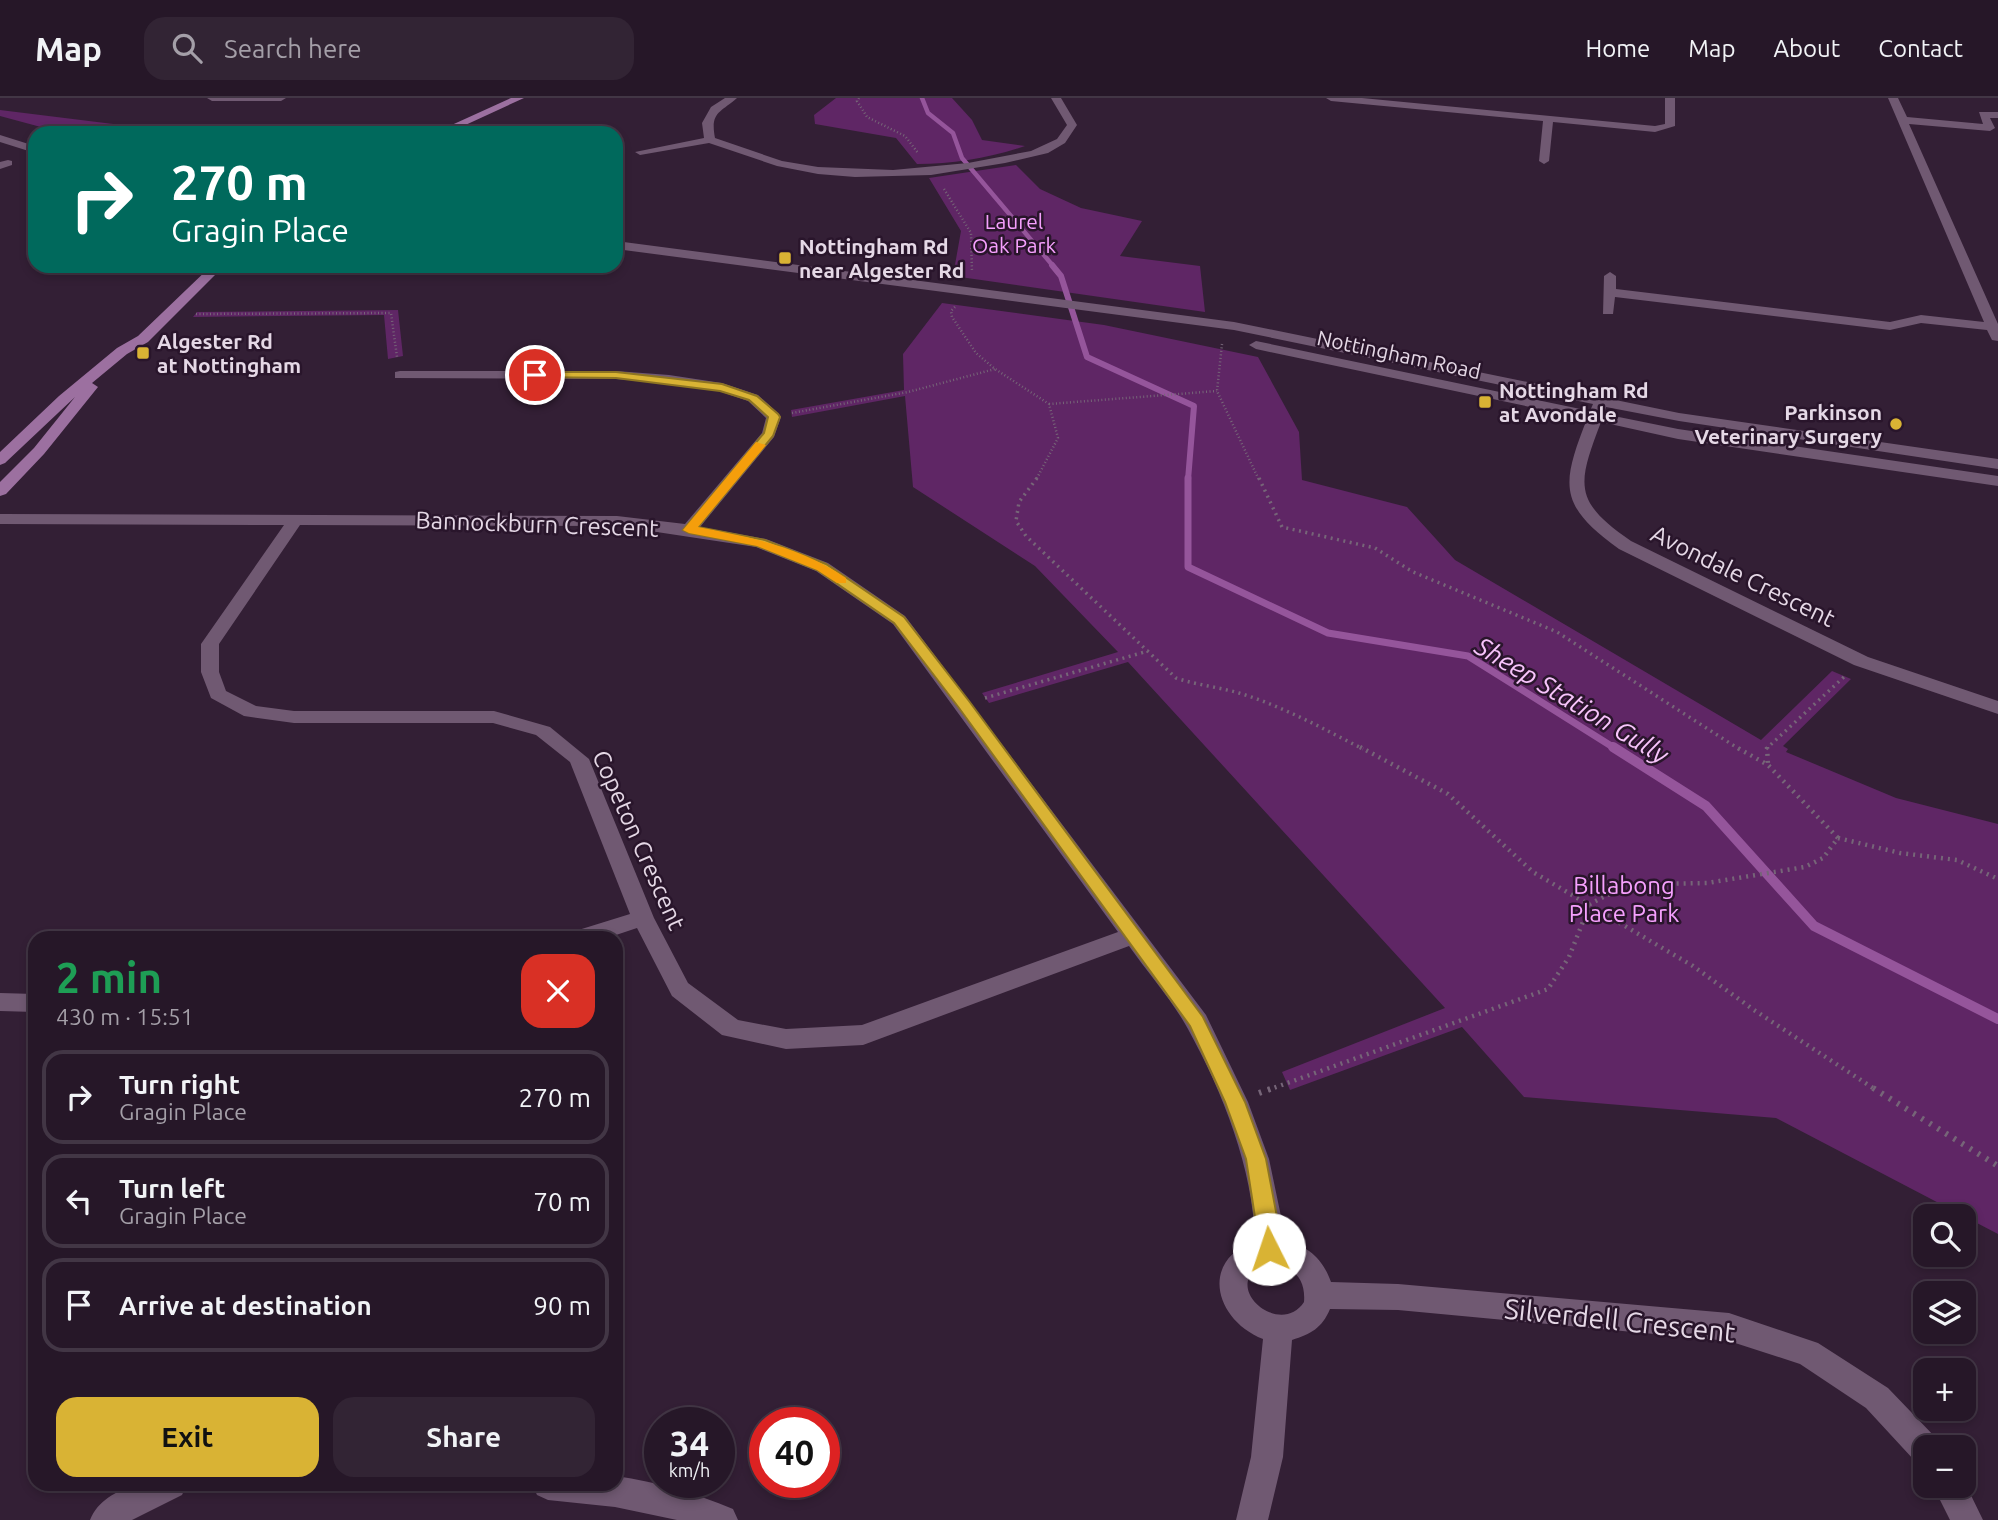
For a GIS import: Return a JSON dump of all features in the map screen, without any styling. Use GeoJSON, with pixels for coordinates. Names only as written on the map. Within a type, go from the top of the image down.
{"type":"FeatureCollection","features":[{"type":"Feature","properties":{"kind":"main road"},"geometry":{"type":"LineString","coordinates":[[455,126],[519,98]]}},
{"type":"Feature","properties":{"kind":"main road"},"geometry":{"type":"LineString","coordinates":[[122,351],[128,338],[192,273]]}},
{"type":"Feature","properties":{"kind":"main road"},"geometry":{"type":"LineString","coordinates":[[0,460],[64,399],[122,351],[143,339],[211,273]]}},
{"type":"Feature","properties":{"kind":"main road"},"geometry":{"type":"LineString","coordinates":[[0,491],[84,399],[104,368]]}},
{"type":"Feature","properties":{"kind":"street"},"geometry":{"type":"LineString","coordinates":[[212,98],[281,98]]}},
{"type":"Feature","properties":{"kind":"street"},"geometry":{"type":"LineString","coordinates":[[710,140],[706,123],[715,109],[732,98]]}},
{"type":"Feature","properties":{"kind":"street"},"geometry":{"type":"LineString","coordinates":[[640,152],[710,140],[755,159],[844,173],[876,176],[933,172],[1036,154],[1056,146],[1068,135],[1072,125],[1056,98]]}},
{"type":"Feature","properties":{"kind":"street"},"geometry":{"type":"LineString","coordinates":[[1331,98],[1548,121],[1655,129],[1670,126],[1670,98]]}},
{"type":"Feature","properties":{"kind":"street"},"geometry":{"type":"LineString","coordinates":[[1893,98],[1995,333]]}},
{"type":"Feature","properties":{"kind":"street"},"geometry":{"type":"LineString","coordinates":[[1901,120],[1990,128],[1981,110],[1998,116]]}},
{"type":"Feature","properties":{"kind":"street"},"geometry":{"type":"LineString","coordinates":[[1544,161],[1548,121]]}},
{"type":"Feature","properties":{"kind":"street"},"geometry":{"type":"LineString","coordinates":[[0,138],[28,148]]}},
{"type":"Feature","properties":{"kind":"street","name":"Nottingham Road"},"geometry":{"type":"LineString","coordinates":[[623,245],[1125,312],[1230,340],[1598,410],[1679,417],[1998,464]]}},
{"type":"Feature","properties":{"kind":"street"},"geometry":{"type":"LineString","coordinates":[[1608,311],[1610,276]]}},
{"type":"Feature","properties":{"kind":"street"},"geometry":{"type":"LineString","coordinates":[[1609,292],[1890,326],[1920,319],[1995,333]]}},
{"type":"Feature","properties":{"kind":"street"},"geometry":{"type":"LineString","coordinates":[[400,375],[616,375],[722,387],[753,398],[774,417],[769,434],[689,530]]}},
{"type":"Feature","properties":{"kind":"street","name":"Nottingham Road"},"geometry":{"type":"LineString","coordinates":[[1598,410],[1678,434],[1998,481]]}},
{"type":"Feature","properties":{"kind":"street","name":"Avondale Crescent"},"geometry":{"type":"LineString","coordinates":[[1598,410],[1575,475],[1577,499],[1592,520],[1625,545],[1861,661],[1998,708]]}},
{"type":"Feature","properties":{"kind":"street","name":"Bannockburn Crescent"},"geometry":{"type":"LineString","coordinates":[[0,519],[617,521],[760,543],[822,567],[899,620],[1197,1022],[1235,1102],[1256,1159],[1268,1222],[1269,1249]]}},
{"type":"Feature","properties":{"kind":"street","name":"Copeton Crescent"},"geometry":{"type":"LineString","coordinates":[[296,519],[210,644],[211,672],[218,694],[251,712],[262,714],[294,717],[494,717],[543,731],[579,759],[643,918],[680,989],[731,1028],[786,1039],[863,1035],[1132,936]]}},
{"type":"Feature","properties":{"kind":"street"},"geometry":{"type":"LineString","coordinates":[[602,931],[643,918]]}},
{"type":"Feature","properties":{"kind":"street"},"geometry":{"type":"LineString","coordinates":[[0,1002],[28,1003]]}},
{"type":"Feature","properties":{"kind":"street"},"geometry":{"type":"LineString","coordinates":[[1269,1249],[1288,1253],[1304,1262],[1315,1278],[1320,1294],[1317,1307],[1305,1322],[1278,1329],[1260,1324],[1245,1313],[1233,1291],[1233,1275],[1240,1261],[1253,1253],[1269,1249]]}},
{"type":"Feature","properties":{"kind":"street","name":"Silverdell Crescent"},"geometry":{"type":"LineString","coordinates":[[1320,1294],[1398,1297],[1729,1327],[1808,1353],[1877,1398],[1913,1437]]}},
{"type":"Feature","properties":{"kind":"street"},"geometry":{"type":"LineString","coordinates":[[1251,1520],[1267,1457],[1278,1329]]}},
{"type":"Feature","properties":{"kind":"street"},"geometry":{"type":"LineString","coordinates":[[106,1520],[125,1505],[156,1491]]}},
{"type":"Feature","properties":{"kind":"street"},"geometry":{"type":"LineString","coordinates":[[622,1491],[696,1509],[722,1520]]}},
{"type":"Feature","properties":{"kind":"street"},"geometry":{"type":"LineString","coordinates":[[1956,1498],[1968,1520]]}},
{"type":"Feature","properties":{"kind":"path"},"geometry":{"type":"LineString","coordinates":[[859,98],[857,100],[867,117],[905,136],[933,172],[971,233],[970,271],[979,277],[951,311],[952,317],[976,352],[995,369],[1049,404],[1217,391]]}},
{"type":"Feature","properties":{"kind":"path"},"geometry":{"type":"LineString","coordinates":[[198,308],[192,314],[391,313],[400,375]]}},
{"type":"Feature","properties":{"kind":"path"},"geometry":{"type":"LineString","coordinates":[[1220,345],[1217,391],[1249,464],[1282,527],[1375,548],[1413,572],[1557,632],[1714,736],[1768,765],[1838,838],[1900,853],[1957,860],[1998,878]]}},
{"type":"Feature","properties":{"kind":"path"},"geometry":{"type":"LineString","coordinates":[[774,417],[908,392],[995,369]]}},
{"type":"Feature","properties":{"kind":"path"},"geometry":{"type":"LineString","coordinates":[[1049,404],[1058,438],[1040,474],[1019,502],[1016,521],[1026,536],[1176,678],[1239,693],[1324,728],[1448,794],[1534,873],[1693,966],[1754,1010],[1998,1166]]}},
{"type":"Feature","properties":{"kind":"path"},"geometry":{"type":"LineString","coordinates":[[964,705],[1148,651]]}},
{"type":"Feature","properties":{"kind":"path"},"geometry":{"type":"LineString","coordinates":[[1768,765],[1766,748],[1861,661]]}},
{"type":"Feature","properties":{"kind":"path"},"geometry":{"type":"LineString","coordinates":[[1235,1102],[1548,989],[1569,957],[1590,904],[1607,895],[1658,884],[1707,883],[1805,867],[1823,858],[1838,838]]}},
{"type":"Feature","properties":{"kind":"green space","name":"Laurel Oak Park"},"geometry":{"type":"Polygon","coordinates":[[[836,98],[952,98],[972,120],[982,140],[1025,146],[972,159],[917,164],[896,138],[815,124],[814,115],[836,98]]]}},
{"type":"Feature","properties":{"kind":"green space"},"geometry":{"type":"Polygon","coordinates":[[[0,110],[129,126],[37,126],[0,116],[0,110]]]}},
{"type":"Feature","properties":{"kind":"green space","name":"Laurel Oak Park"},"geometry":{"type":"Polygon","coordinates":[[[1016,165],[1040,189],[1081,208],[1142,221],[1120,256],[1200,266],[1205,312],[953,276],[961,231],[929,178],[1016,165]]]}},
{"type":"Feature","properties":{"kind":"green space","name":"Billabong Place Park"},"geometry":{"type":"Polygon","coordinates":[[[942,303],[1104,325],[1258,357],[1299,432],[1302,480],[1407,507],[1455,560],[1761,740],[1832,671],[1851,679],[1783,746],[1788,749],[1786,752],[1896,798],[1998,824],[1998,1234],[1976,1223],[1976,1204],[1941,1204],[1776,1118],[1524,1097],[1462,1027],[1290,1090],[1282,1072],[1445,1008],[1128,662],[989,703],[982,693],[1118,652],[1035,566],[913,487],[905,396],[792,417],[791,410],[904,390],[903,354],[942,303]]]}},
{"type":"Feature","properties":{"kind":"green space"},"geometry":{"type":"Polygon","coordinates":[[[398,310],[403,356],[388,359],[384,315],[193,317],[197,312],[398,310]]]}},
{"type":"Feature","properties":{"kind":"waterway","name":"Sheep Station Gully"},"geometry":{"type":"LineString","coordinates":[[922,98],[928,113],[953,133],[962,158],[1054,267]]}},
{"type":"Feature","properties":{"kind":"waterway","name":"Sheep Station Gully"},"geometry":{"type":"LineString","coordinates":[[1052,265],[1061,276],[1087,357],[1194,406],[1188,480]]}},
{"type":"Feature","properties":{"kind":"waterway","name":"Sheep Station Gully"},"geometry":{"type":"LineString","coordinates":[[1188,480],[1188,567],[1328,633],[1468,656],[1616,749]]}},
{"type":"Feature","properties":{"kind":"waterway","name":"Sheep Station Gully"},"geometry":{"type":"LineString","coordinates":[[1613,747],[1706,806],[1814,926],[1998,1019]]}},
{"type":"Feature","properties":{"kind":"slow traffic"},"geometry":{"type":"LineString","coordinates":[[760,445],[689,530],[760,543],[822,567],[841,581]]}},
{"type":"Feature","properties":{"kind":"place","name":"Nottingham Rd near Algester Rd"},"geometry":{"type":"Point","coordinates":[785,258]}},
{"type":"Feature","properties":{"kind":"place","name":"Algester Rd at Nottingham"},"geometry":{"type":"Point","coordinates":[143,353]}},
{"type":"Feature","properties":{"kind":"place","name":"Nottingham Rd at Avondale"},"geometry":{"type":"Point","coordinates":[1485,402]}},
{"type":"Feature","properties":{"kind":"place","name":"Parkinson Veterinary Surgery"},"geometry":{"type":"Point","coordinates":[1896,424]}},
{"type":"Feature","properties":{"kind":"route"},"geometry":{"type":"LineString","coordinates":[[535,375],[616,375],[722,387],[753,398],[774,417],[769,434],[689,530],[760,543],[822,567],[899,620],[1197,1022],[1235,1102],[1256,1159],[1268,1222],[1269,1249]]}}]}
